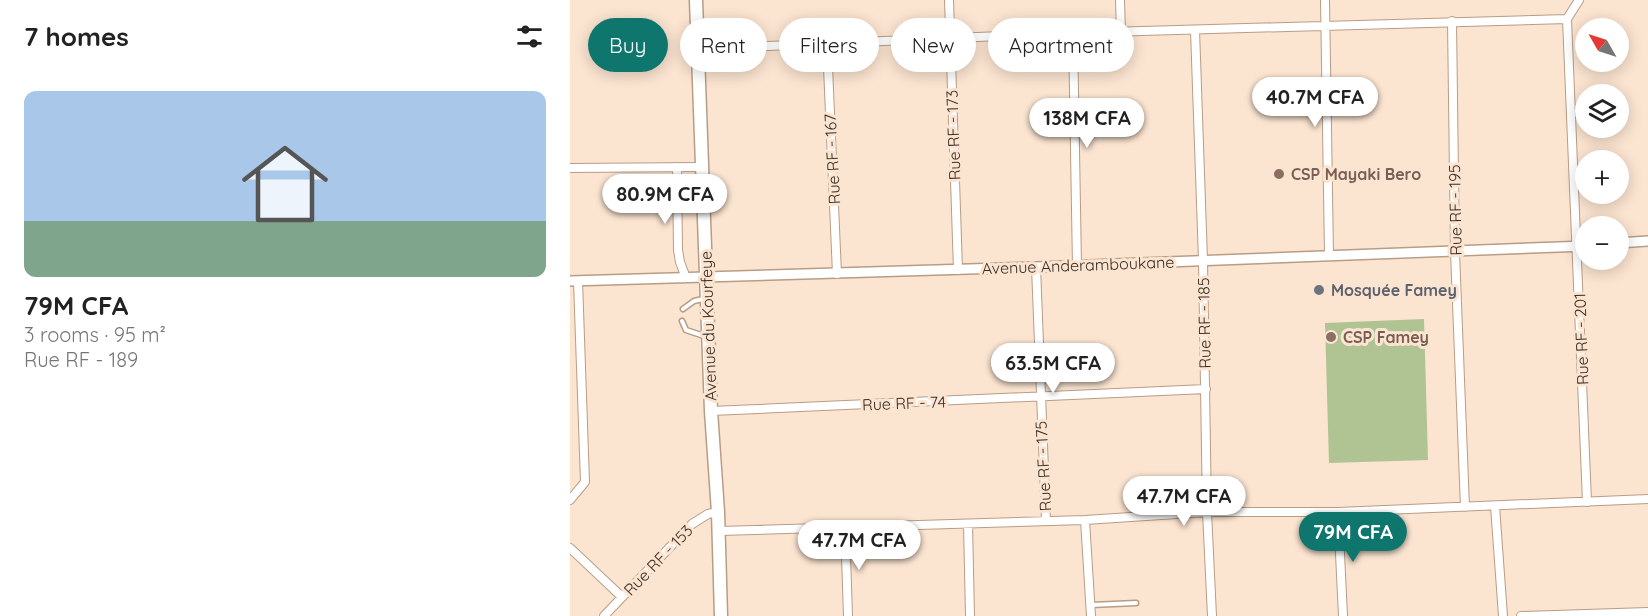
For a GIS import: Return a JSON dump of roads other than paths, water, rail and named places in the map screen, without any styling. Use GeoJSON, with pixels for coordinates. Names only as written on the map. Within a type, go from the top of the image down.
{"type":"FeatureCollection","features":[{"type":"Feature","properties":{"kind":"main road","name":"Avenue du Kourfeye"},"geometry":{"type":"LineString","coordinates":[[696,0],[697,18]]}},
{"type":"Feature","properties":{"kind":"main road","name":"Avenue du Kourfeye"},"geometry":{"type":"LineString","coordinates":[[699,72],[721,616]]}},
{"type":"Feature","properties":{"kind":"street","name":"Rue RF - 173"},"geometry":{"type":"LineString","coordinates":[[949,0],[949,18]]}},
{"type":"Feature","properties":{"kind":"street"},"geometry":{"type":"LineString","coordinates":[[1120,0],[1121,18]]}},
{"type":"Feature","properties":{"kind":"street"},"geometry":{"type":"LineString","coordinates":[[1325,0],[1329,255]]}},
{"type":"Feature","properties":{"kind":"street"},"geometry":{"type":"LineString","coordinates":[[1134,32],[1567,19],[1579,0]]}},
{"type":"Feature","properties":{"kind":"street","name":"Rue RF - 201"},"geometry":{"type":"LineString","coordinates":[[1567,19],[1579,216]]}},
{"type":"Feature","properties":{"kind":"street","name":"Rue RF - 195"},"geometry":{"type":"LineString","coordinates":[[1452,21],[1455,252],[1465,507]]}},
{"type":"Feature","properties":{"kind":"street","name":"Rue RF - 185"},"geometry":{"type":"LineString","coordinates":[[1195,30],[1203,260],[1207,512],[1212,616]]}},
{"type":"Feature","properties":{"kind":"street","name":"Rue RF - 167"},"geometry":{"type":"LineString","coordinates":[[828,72],[837,274]]}},
{"type":"Feature","properties":{"kind":"street","name":"Rue RF - 173"},"geometry":{"type":"LineString","coordinates":[[951,72],[958,270]]}},
{"type":"Feature","properties":{"kind":"street"},"geometry":{"type":"LineString","coordinates":[[1073,72],[1077,266]]}},
{"type":"Feature","properties":{"kind":"street"},"geometry":{"type":"LineString","coordinates":[[677,167],[678,250],[686,278]]}},
{"type":"Feature","properties":{"kind":"street"},"geometry":{"type":"LineString","coordinates":[[570,168],[702,167]]}},
{"type":"Feature","properties":{"kind":"street"},"geometry":{"type":"LineString","coordinates":[[1629,242],[1648,241]]}},
{"type":"Feature","properties":{"kind":"street","name":"Avenue Anderamboukane"},"geometry":{"type":"LineString","coordinates":[[574,281],[1077,266],[1575,246]]}},
{"type":"Feature","properties":{"kind":"street","name":"Rue RF - 175"},"geometry":{"type":"LineString","coordinates":[[1036,267],[1046,521]]}},
{"type":"Feature","properties":{"kind":"street","name":"Rue RF - 201"},"geometry":{"type":"LineString","coordinates":[[1582,270],[1587,502]]}},
{"type":"Feature","properties":{"kind":"street"},"geometry":{"type":"LineString","coordinates":[[570,500],[585,482],[574,281]]}},
{"type":"Feature","properties":{"kind":"street","name":"Rue RF - 74"},"geometry":{"type":"LineString","coordinates":[[711,411],[1206,389]]}},
{"type":"Feature","properties":{"kind":"street"},"geometry":{"type":"LineString","coordinates":[[719,531],[1085,520],[1207,512],[1338,512],[1648,499]]}},
{"type":"Feature","properties":{"kind":"street"},"geometry":{"type":"LineString","coordinates":[[1495,506],[1503,616]]}},
{"type":"Feature","properties":{"kind":"street","name":"Rue RF - 153"},"geometry":{"type":"LineString","coordinates":[[604,616],[692,524],[708,514],[718,512]]}},
{"type":"Feature","properties":{"kind":"street"},"geometry":{"type":"LineString","coordinates":[[1338,512],[1342,616]]}},
{"type":"Feature","properties":{"kind":"street"},"geometry":{"type":"LineString","coordinates":[[1085,520],[1090,616]]}},
{"type":"Feature","properties":{"kind":"street"},"geometry":{"type":"LineString","coordinates":[[968,524],[970,616]]}},
{"type":"Feature","properties":{"kind":"street"},"geometry":{"type":"LineString","coordinates":[[845,526],[848,616]]}},
{"type":"Feature","properties":{"kind":"street"},"geometry":{"type":"LineString","coordinates":[[570,548],[622,597]]}},
{"type":"Feature","properties":{"kind":"street"},"geometry":{"type":"LineString","coordinates":[[1521,616],[1648,612]]}},
{"type":"Feature","properties":{"kind":"lane"},"geometry":{"type":"LineString","coordinates":[[683,309],[694,301],[707,298]]}},
{"type":"Feature","properties":{"kind":"lane"},"geometry":{"type":"LineString","coordinates":[[682,321],[686,330],[708,337]]}},
{"type":"Feature","properties":{"kind":"lane"},"geometry":{"type":"LineString","coordinates":[[1090,605],[1136,603]]}},
{"type":"Feature","properties":{"kind":"place","name":"CSP Mayaki Bero"},"geometry":{"type":"Point","coordinates":[1279,174]}},
{"type":"Feature","properties":{"kind":"place","name":"Mosquée Famey"},"geometry":{"type":"Point","coordinates":[1319,290]}},
{"type":"Feature","properties":{"kind":"place","name":"CSP Famey"},"geometry":{"type":"Point","coordinates":[1331,337]}}]}
